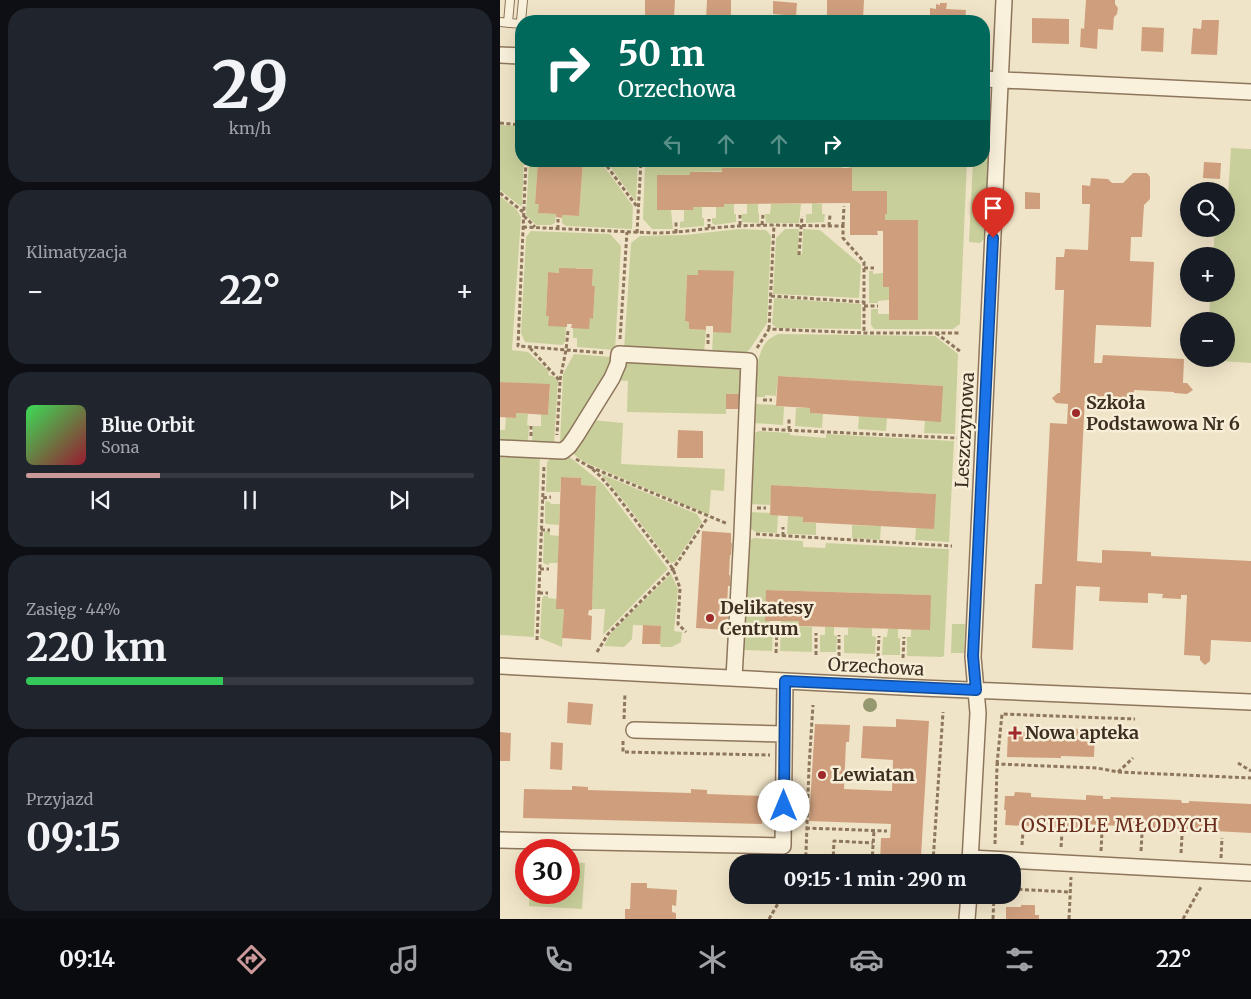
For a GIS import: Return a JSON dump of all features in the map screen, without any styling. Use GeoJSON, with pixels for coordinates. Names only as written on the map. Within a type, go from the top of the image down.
{"type":"FeatureCollection","features":[{"type":"Feature","properties":{"kind":"street","name":"Leszczynowa"},"geometry":{"type":"LineString","coordinates":[[970,854],[978,713],[973,656],[1004,0]]}},
{"type":"Feature","properties":{"kind":"street"},"geometry":{"type":"LineString","coordinates":[[500,55],[515,56]]}},
{"type":"Feature","properties":{"kind":"street"},"geometry":{"type":"LineString","coordinates":[[990,79],[1251,92]]}},
{"type":"Feature","properties":{"kind":"street"},"geometry":{"type":"LineString","coordinates":[[500,448],[555,450],[569,446],[612,378],[618,364],[619,354],[749,361],[734,678]]}},
{"type":"Feature","properties":{"kind":"street","name":"Orzechowa"},"geometry":{"type":"LineString","coordinates":[[500,666],[1251,702]]}},
{"type":"Feature","properties":{"kind":"street"},"geometry":{"type":"LineString","coordinates":[[500,840],[783,846],[785,681]]}},
{"type":"Feature","properties":{"kind":"street"},"geometry":{"type":"LineString","coordinates":[[634,730],[784,734]]}},
{"type":"Feature","properties":{"kind":"street"},"geometry":{"type":"LineString","coordinates":[[1021,861],[1251,873]]}},
{"type":"Feature","properties":{"kind":"street"},"geometry":{"type":"LineString","coordinates":[[967,919],[968,904]]}},
{"type":"Feature","properties":{"kind":"lane"},"geometry":{"type":"LineString","coordinates":[[504,22],[510,0]]}},
{"type":"Feature","properties":{"kind":"lane"},"geometry":{"type":"LineString","coordinates":[[522,15],[523,0]]}},
{"type":"Feature","properties":{"kind":"path"},"geometry":{"type":"LineString","coordinates":[[500,123],[515,124]]}},
{"type":"Feature","properties":{"kind":"path"},"geometry":{"type":"LineString","coordinates":[[526,167],[518,346],[619,354],[626,232]]}},
{"type":"Feature","properties":{"kind":"path"},"geometry":{"type":"LineString","coordinates":[[608,167],[639,208]]}},
{"type":"Feature","properties":{"kind":"path"},"geometry":{"type":"LineString","coordinates":[[637,233],[641,167]]}},
{"type":"Feature","properties":{"kind":"path"},"geometry":{"type":"LineString","coordinates":[[500,193],[536,228]]}},
{"type":"Feature","properties":{"kind":"path"},"geometry":{"type":"LineString","coordinates":[[844,206],[843,238],[864,262],[864,333]]}},
{"type":"Feature","properties":{"kind":"path"},"geometry":{"type":"LineString","coordinates":[[740,215],[740,226]]}},
{"type":"Feature","properties":{"kind":"path"},"geometry":{"type":"LineString","coordinates":[[762,225],[763,215]]}},
{"type":"Feature","properties":{"kind":"path"},"geometry":{"type":"LineString","coordinates":[[829,226],[830,215]]}},
{"type":"Feature","properties":{"kind":"path"},"geometry":{"type":"LineString","coordinates":[[800,255],[802,216]]}},
{"type":"Feature","properties":{"kind":"path"},"geometry":{"type":"LineString","coordinates":[[558,219],[558,229]]}},
{"type":"Feature","properties":{"kind":"path"},"geometry":{"type":"LineString","coordinates":[[709,219],[709,228]]}},
{"type":"Feature","properties":{"kind":"path"},"geometry":{"type":"LineString","coordinates":[[676,222],[676,233]]}},
{"type":"Feature","properties":{"kind":"path"},"geometry":{"type":"LineString","coordinates":[[523,227],[637,233],[676,233],[709,228],[762,225],[843,226]]}},
{"type":"Feature","properties":{"kind":"path"},"geometry":{"type":"LineString","coordinates":[[749,361],[769,329],[774,225]]}},
{"type":"Feature","properties":{"kind":"path"},"geometry":{"type":"LineString","coordinates":[[864,268],[874,268]]}},
{"type":"Feature","properties":{"kind":"path"},"geometry":{"type":"LineString","coordinates":[[771,296],[878,306]]}},
{"type":"Feature","properties":{"kind":"path"},"geometry":{"type":"LineString","coordinates":[[769,329],[864,333],[962,333]]}},
{"type":"Feature","properties":{"kind":"path"},"geometry":{"type":"LineString","coordinates":[[537,640],[543,498],[555,450],[560,381],[568,331]]}},
{"type":"Feature","properties":{"kind":"path"},"geometry":{"type":"LineString","coordinates":[[935,333],[961,352]]}},
{"type":"Feature","properties":{"kind":"path"},"geometry":{"type":"LineString","coordinates":[[529,347],[560,381]]}},
{"type":"Feature","properties":{"kind":"path"},"geometry":{"type":"LineString","coordinates":[[788,430],[789,419]]}},
{"type":"Feature","properties":{"kind":"path"},"geometry":{"type":"LineString","coordinates":[[747,428],[957,438]]}},
{"type":"Feature","properties":{"kind":"path"},"geometry":{"type":"LineString","coordinates":[[555,450],[590,468],[723,522],[742,533],[952,546]]}},
{"type":"Feature","properties":{"kind":"path"},"geometry":{"type":"LineString","coordinates":[[590,468],[614,492],[673,569],[680,588],[678,624],[686,632]]}},
{"type":"Feature","properties":{"kind":"path"},"geometry":{"type":"LineString","coordinates":[[543,498],[551,498]]}},
{"type":"Feature","properties":{"kind":"path"},"geometry":{"type":"LineString","coordinates":[[597,652],[608,634],[673,569],[708,517]]}},
{"type":"Feature","properties":{"kind":"path"},"geometry":{"type":"LineString","coordinates":[[783,527],[783,536]]}},
{"type":"Feature","properties":{"kind":"path"},"geometry":{"type":"LineString","coordinates":[[541,530],[550,530]]}},
{"type":"Feature","properties":{"kind":"path"},"geometry":{"type":"LineString","coordinates":[[540,568],[548,569]]}},
{"type":"Feature","properties":{"kind":"path"},"geometry":{"type":"LineString","coordinates":[[539,592],[548,593]]}},
{"type":"Feature","properties":{"kind":"path"},"geometry":{"type":"LineString","coordinates":[[776,629],[776,653]]}},
{"type":"Feature","properties":{"kind":"path"},"geometry":{"type":"LineString","coordinates":[[816,632],[816,655]]}},
{"type":"Feature","properties":{"kind":"path"},"geometry":{"type":"LineString","coordinates":[[838,656],[840,635]]}},
{"type":"Feature","properties":{"kind":"path"},"geometry":{"type":"LineString","coordinates":[[878,657],[879,636]]}},
{"type":"Feature","properties":{"kind":"path"},"geometry":{"type":"LineString","coordinates":[[903,658],[904,637]]}},
{"type":"Feature","properties":{"kind":"path"},"geometry":{"type":"LineString","coordinates":[[806,854],[808,767],[814,705]]}},
{"type":"Feature","properties":{"kind":"path"},"geometry":{"type":"LineString","coordinates":[[934,854],[943,712]]}},
{"type":"Feature","properties":{"kind":"path"},"geometry":{"type":"LineString","coordinates":[[995,854],[997,764],[1002,714],[1135,720]]}},
{"type":"Feature","properties":{"kind":"path"},"geometry":{"type":"LineString","coordinates":[[1118,772],[1134,758]]}},
{"type":"Feature","properties":{"kind":"path"},"geometry":{"type":"LineString","coordinates":[[1238,763],[1251,771]]}},
{"type":"Feature","properties":{"kind":"path"},"geometry":{"type":"LineString","coordinates":[[997,764],[1097,768],[1118,772],[1251,778]]}},
{"type":"Feature","properties":{"kind":"path"},"geometry":{"type":"LineString","coordinates":[[806,828],[887,831]]}},
{"type":"Feature","properties":{"kind":"path"},"geometry":{"type":"LineString","coordinates":[[872,854],[874,830]]}},
{"type":"Feature","properties":{"kind":"path"},"geometry":{"type":"LineString","coordinates":[[833,854],[834,841],[873,843]]}},
{"type":"Feature","properties":{"kind":"path"},"geometry":{"type":"LineString","coordinates":[[1070,919],[1072,864]]}},
{"type":"Feature","properties":{"kind":"path"},"geometry":{"type":"LineString","coordinates":[[1183,919],[1209,871]]}},
{"type":"Feature","properties":{"kind":"path"},"geometry":{"type":"LineString","coordinates":[[1021,889],[1070,892]]}},
{"type":"Feature","properties":{"kind":"path"},"geometry":{"type":"LineString","coordinates":[[769,919],[778,904]]}},
{"type":"Feature","properties":{"kind":"path"},"geometry":{"type":"LineString","coordinates":[[993,919],[994,904]]}},
{"type":"Feature","properties":{"kind":"green space"},"geometry":{"type":"Polygon","coordinates":[[[500,125],[515,126],[515,167],[524,167],[522,206],[500,190],[500,125]]]}},
{"type":"Feature","properties":{"kind":"green space"},"geometry":{"type":"Polygon","coordinates":[[[1231,148],[1251,149],[1251,363],[1235,362],[1235,312],[1209,312],[1210,302],[1235,302],[1235,247],[1214,247],[1214,237],[1235,237],[1235,182],[1229,182],[1231,148]]]}},
{"type":"Feature","properties":{"kind":"green space"},"geometry":{"type":"Polygon","coordinates":[[[529,167],[538,167],[535,204],[539,204],[539,213],[556,214],[555,223],[551,225],[536,225],[526,215],[529,167]]]}},
{"type":"Feature","properties":{"kind":"green space"},"geometry":{"type":"Polygon","coordinates":[[[583,167],[604,167],[633,206],[632,229],[566,226],[562,223],[562,215],[579,216],[583,167]]]}},
{"type":"Feature","properties":{"kind":"green space"},"geometry":{"type":"Polygon","coordinates":[[[610,167],[638,167],[636,202],[610,167]]]}},
{"type":"Feature","properties":{"kind":"green space"},"geometry":{"type":"Polygon","coordinates":[[[645,167],[842,167],[691,172],[690,175],[657,175],[657,210],[671,210],[673,229],[652,229],[643,219],[645,167]]]}},
{"type":"Feature","properties":{"kind":"green space"},"geometry":{"type":"Polygon","coordinates":[[[967,167],[960,324],[953,329],[874,329],[871,325],[871,309],[878,309],[878,314],[889,314],[889,320],[918,320],[918,221],[885,220],[885,214],[887,214],[887,191],[852,191],[852,169],[849,168],[967,167]]]}},
{"type":"Feature","properties":{"kind":"green space"},"geometry":{"type":"Polygon","coordinates":[[[973,167],[988,167],[986,237],[980,243],[969,242],[973,167]]]}},
{"type":"Feature","properties":{"kind":"green space"},"geometry":{"type":"Polygon","coordinates":[[[500,196],[516,209],[521,217],[512,350],[528,352],[549,371],[548,375],[553,376],[558,381],[554,444],[537,445],[532,441],[533,426],[541,426],[541,414],[548,414],[550,385],[500,382],[500,196]]]}},
{"type":"Feature","properties":{"kind":"green space"},"geometry":{"type":"Polygon","coordinates":[[[734,203],[736,222],[715,225],[712,223],[712,218],[716,218],[716,207],[724,207],[724,204],[734,203]]]}},
{"type":"Feature","properties":{"kind":"green space"},"geometry":{"type":"Polygon","coordinates":[[[747,203],[758,204],[759,223],[742,222],[742,214],[747,214],[747,203]]]}},
{"type":"Feature","properties":{"kind":"green space"},"geometry":{"type":"Polygon","coordinates":[[[812,203],[822,204],[822,214],[825,214],[824,222],[806,223],[806,214],[812,214],[812,203]]]}},
{"type":"Feature","properties":{"kind":"green space"},"geometry":{"type":"Polygon","coordinates":[[[771,204],[801,204],[799,223],[766,223],[765,214],[770,214],[771,204]]]}},
{"type":"Feature","properties":{"kind":"green space"},"geometry":{"type":"Polygon","coordinates":[[[693,207],[702,207],[704,226],[680,228],[680,222],[684,221],[684,210],[693,210],[693,207]]]}},
{"type":"Feature","properties":{"kind":"green space"},"geometry":{"type":"Polygon","coordinates":[[[739,229],[766,230],[771,236],[767,323],[750,349],[740,356],[712,354],[713,332],[731,332],[734,272],[698,271],[698,275],[687,275],[685,321],[689,322],[689,329],[706,330],[704,354],[624,350],[631,243],[640,236],[685,235],[739,229]]]}},
{"type":"Feature","properties":{"kind":"green space"},"geometry":{"type":"Polygon","coordinates":[[[785,229],[799,229],[798,255],[802,254],[803,229],[820,230],[861,265],[859,298],[773,294],[776,238],[785,229]]]}},
{"type":"Feature","properties":{"kind":"green space"},"geometry":{"type":"Polygon","coordinates":[[[531,231],[610,234],[621,246],[615,350],[577,347],[577,338],[573,338],[573,328],[593,318],[595,286],[592,286],[593,269],[559,269],[559,273],[548,272],[546,315],[566,327],[565,342],[562,345],[525,342],[521,333],[526,237],[531,231]]]}},
{"type":"Feature","properties":{"kind":"green space"},"geometry":{"type":"Polygon","coordinates":[[[869,271],[873,271],[873,274],[883,273],[883,287],[889,287],[889,300],[869,303],[869,271]]]}},
{"type":"Feature","properties":{"kind":"green space"},"geometry":{"type":"Polygon","coordinates":[[[775,298],[861,304],[861,329],[777,328],[772,324],[775,298]]]}},
{"type":"Feature","properties":{"kind":"green space"},"geometry":{"type":"Polygon","coordinates":[[[778,334],[935,336],[958,354],[955,434],[924,433],[925,421],[942,386],[778,376],[776,396],[765,395],[765,397],[756,397],[757,368],[760,353],[767,341],[778,334]]]}},
{"type":"Feature","properties":{"kind":"green space"},"geometry":{"type":"Polygon","coordinates":[[[574,354],[611,357],[610,367],[565,440],[560,443],[563,374],[574,354]]]}},
{"type":"Feature","properties":{"kind":"green space"},"geometry":{"type":"Polygon","coordinates":[[[624,360],[743,369],[743,394],[726,394],[726,414],[627,412],[628,381],[615,380],[624,360]]]}},
{"type":"Feature","properties":{"kind":"green space"},"geometry":{"type":"Polygon","coordinates":[[[756,404],[784,407],[783,425],[755,423],[756,404]]]}},
{"type":"Feature","properties":{"kind":"green space"},"geometry":{"type":"Polygon","coordinates":[[[796,408],[810,408],[810,413],[823,414],[822,428],[795,426],[796,408]]]}},
{"type":"Feature","properties":{"kind":"green space"},"geometry":{"type":"Polygon","coordinates":[[[516,413],[528,414],[528,442],[500,444],[500,430],[505,430],[506,417],[516,418],[516,413]]]}},
{"type":"Feature","properties":{"kind":"green space"},"geometry":{"type":"Polygon","coordinates":[[[859,416],[887,418],[886,431],[858,429],[859,416]]]}},
{"type":"Feature","properties":{"kind":"green space"},"geometry":{"type":"Polygon","coordinates":[[[593,420],[623,423],[621,464],[725,469],[724,491],[711,490],[709,515],[584,462],[576,456],[570,450],[593,420]]]}},
{"type":"Feature","properties":{"kind":"green space"},"geometry":{"type":"Polygon","coordinates":[[[760,431],[826,438],[826,434],[954,441],[949,542],[915,540],[916,528],[935,494],[772,485],[770,505],[750,504],[754,434],[760,431]]]}},
{"type":"Feature","properties":{"kind":"green space"},"geometry":{"type":"Polygon","coordinates":[[[500,453],[540,455],[534,637],[500,635],[500,453]]]}},
{"type":"Feature","properties":{"kind":"green space"},"geometry":{"type":"Polygon","coordinates":[[[554,455],[565,455],[571,458],[603,484],[668,569],[603,635],[605,609],[592,609],[596,486],[581,485],[581,478],[561,477],[560,492],[546,492],[547,462],[554,455]]]}},
{"type":"Feature","properties":{"kind":"green space"},"geometry":{"type":"Polygon","coordinates":[[[601,474],[697,514],[702,522],[675,562],[671,563],[601,474]]]}},
{"type":"Feature","properties":{"kind":"green space"},"geometry":{"type":"Polygon","coordinates":[[[546,501],[551,504],[560,504],[559,525],[546,524],[546,501]]]}},
{"type":"Feature","properties":{"kind":"green space"},"geometry":{"type":"Polygon","coordinates":[[[749,512],[778,515],[777,533],[756,532],[749,528],[749,512]]]}},
{"type":"Feature","properties":{"kind":"green space"},"geometry":{"type":"Polygon","coordinates":[[[788,516],[803,517],[803,522],[816,523],[816,535],[787,534],[788,516]]]}},
{"type":"Feature","properties":{"kind":"green space"},"geometry":{"type":"Polygon","coordinates":[[[852,525],[881,526],[880,540],[852,538],[852,525]]]}},
{"type":"Feature","properties":{"kind":"green space"},"geometry":{"type":"Polygon","coordinates":[[[550,531],[550,535],[559,536],[558,563],[549,563],[549,565],[543,562],[544,533],[550,531]]]}},
{"type":"Feature","properties":{"kind":"green space"},"geometry":{"type":"Polygon","coordinates":[[[754,538],[803,541],[803,547],[825,548],[826,543],[949,549],[944,656],[907,656],[907,637],[911,637],[911,629],[930,595],[766,590],[766,603],[755,603],[755,606],[746,607],[748,541],[754,538]]]}},
{"type":"Feature","properties":{"kind":"green space"},"geometry":{"type":"Polygon","coordinates":[[[671,574],[678,589],[674,631],[682,632],[681,642],[672,647],[661,647],[660,626],[633,625],[632,639],[624,647],[604,646],[611,633],[671,574]]]}},
{"type":"Feature","properties":{"kind":"green space"},"geometry":{"type":"Polygon","coordinates":[[[544,596],[557,599],[564,609],[562,647],[540,638],[542,598],[544,596]]]}},
{"type":"Feature","properties":{"kind":"green space"},"geometry":{"type":"Polygon","coordinates":[[[744,616],[765,616],[770,621],[770,629],[773,630],[772,651],[743,650],[744,616]]]}},
{"type":"Feature","properties":{"kind":"green space"},"geometry":{"type":"Polygon","coordinates":[[[781,621],[799,621],[799,626],[812,627],[812,652],[780,651],[781,621]]]}},
{"type":"Feature","properties":{"kind":"green space"},"geometry":{"type":"Polygon","coordinates":[[[952,624],[965,624],[964,653],[951,653],[952,624]]]}},
{"type":"Feature","properties":{"kind":"green space"},"geometry":{"type":"Polygon","coordinates":[[[825,627],[834,627],[834,635],[837,636],[836,652],[820,652],[820,635],[825,635],[825,627]]]}},
{"type":"Feature","properties":{"kind":"green space"},"geometry":{"type":"Polygon","coordinates":[[[848,628],[872,628],[872,636],[876,637],[875,654],[844,653],[844,635],[848,635],[848,628]]]}},
{"type":"Feature","properties":{"kind":"green space"},"geometry":{"type":"Polygon","coordinates":[[[888,629],[898,629],[900,655],[882,655],[883,637],[887,637],[888,629]]]}},
{"type":"Feature","properties":{"kind":"green space"},"geometry":{"type":"Polygon","coordinates":[[[580,863],[585,863],[582,909],[529,906],[529,904],[580,904],[580,863]]]}},
{"type":"Feature","properties":{"kind":"building"},"geometry":{"type":"Polygon","coordinates":[[[645,0],[675,0],[674,15],[645,15],[645,0]]]}},
{"type":"Feature","properties":{"kind":"building"},"geometry":{"type":"Polygon","coordinates":[[[707,0],[731,0],[731,15],[706,15],[707,0]]]}},
{"type":"Feature","properties":{"kind":"building"},"geometry":{"type":"Polygon","coordinates":[[[827,0],[864,0],[863,15],[827,15],[827,0]]]}},
{"type":"Feature","properties":{"kind":"building"},"geometry":{"type":"Polygon","coordinates":[[[1086,0],[1115,0],[1118,8],[1117,14],[1114,17],[1113,30],[1098,29],[1097,49],[1080,47],[1081,28],[1084,29],[1086,0]]]}},
{"type":"Feature","properties":{"kind":"building"},"geometry":{"type":"Polygon","coordinates":[[[773,1],[797,3],[796,15],[773,14],[773,1]]]}},
{"type":"Feature","properties":{"kind":"building"},"geometry":{"type":"Polygon","coordinates":[[[940,3],[947,3],[946,9],[966,10],[966,15],[930,15],[930,8],[936,9],[936,4],[940,5],[940,3]]]}},
{"type":"Feature","properties":{"kind":"building"},"geometry":{"type":"Polygon","coordinates":[[[1032,18],[1069,19],[1069,44],[1032,43],[1032,18]]]}},
{"type":"Feature","properties":{"kind":"building"},"geometry":{"type":"Polygon","coordinates":[[[1202,20],[1219,20],[1217,55],[1191,54],[1193,28],[1201,29],[1202,20]]]}},
{"type":"Feature","properties":{"kind":"building"},"geometry":{"type":"Polygon","coordinates":[[[1142,27],[1164,28],[1163,52],[1141,51],[1142,27]]]}},
{"type":"Feature","properties":{"kind":"building"},"geometry":{"type":"Polygon","coordinates":[[[1204,162],[1221,163],[1220,179],[1203,178],[1204,162]]]}},
{"type":"Feature","properties":{"kind":"building"},"geometry":{"type":"Polygon","coordinates":[[[538,167],[583,167],[579,216],[562,215],[562,218],[556,217],[556,214],[538,213],[539,204],[535,204],[538,167]]]}},
{"type":"Feature","properties":{"kind":"building"},"geometry":{"type":"Polygon","coordinates":[[[722,168],[852,168],[852,191],[887,191],[887,214],[885,214],[885,220],[918,220],[918,320],[889,320],[889,287],[883,287],[883,231],[877,231],[878,235],[850,235],[850,203],[724,204],[724,207],[693,207],[693,210],[657,210],[657,175],[690,175],[690,172],[722,172],[722,168]]]}},
{"type":"Feature","properties":{"kind":"building","name":"Szkoła Podstawowa Nr 6"},"geometry":{"type":"Polygon","coordinates":[[[1133,173],[1147,173],[1150,177],[1150,199],[1144,205],[1142,237],[1131,237],[1130,261],[1154,262],[1151,327],[1096,325],[1094,363],[1102,363],[1103,355],[1180,359],[1180,367],[1184,367],[1183,383],[1187,383],[1193,390],[1187,394],[1134,390],[1134,398],[1085,396],[1077,561],[1102,563],[1102,550],[1151,552],[1151,556],[1251,561],[1251,642],[1211,640],[1210,661],[1205,665],[1200,660],[1200,656],[1184,655],[1187,595],[1181,595],[1181,599],[1162,598],[1163,594],[1148,593],[1148,603],[1099,601],[1100,587],[1076,586],[1073,650],[1032,648],[1035,584],[1042,584],[1050,423],[1067,424],[1068,404],[1056,403],[1052,398],[1060,393],[1064,290],[1055,290],[1056,257],[1064,257],[1065,249],[1088,250],[1090,204],[1082,204],[1082,185],[1090,186],[1091,178],[1108,179],[1112,183],[1123,183],[1133,173]]]}},
{"type":"Feature","properties":{"kind":"building"},"geometry":{"type":"Polygon","coordinates":[[[1025,192],[1040,193],[1040,209],[1025,209],[1025,192]]]}},
{"type":"Feature","properties":{"kind":"building"},"geometry":{"type":"Polygon","coordinates":[[[559,268],[593,269],[592,286],[595,286],[593,319],[590,318],[589,329],[571,328],[572,324],[567,324],[567,327],[548,326],[549,316],[546,316],[548,272],[559,273],[559,268]]]}},
{"type":"Feature","properties":{"kind":"building"},"geometry":{"type":"Polygon","coordinates":[[[698,270],[734,271],[731,333],[713,332],[713,326],[706,326],[706,330],[689,329],[689,322],[685,321],[687,275],[698,275],[698,270]]]}},
{"type":"Feature","properties":{"kind":"building"},"geometry":{"type":"Polygon","coordinates":[[[778,376],[943,386],[941,422],[810,413],[810,408],[776,406],[778,376]]]}},
{"type":"Feature","properties":{"kind":"building"},"geometry":{"type":"Polygon","coordinates":[[[500,382],[550,384],[548,415],[516,413],[516,418],[500,417],[500,382]]]}},
{"type":"Feature","properties":{"kind":"building"},"geometry":{"type":"Polygon","coordinates":[[[726,394],[743,394],[743,409],[726,409],[726,394]]]}},
{"type":"Feature","properties":{"kind":"building"},"geometry":{"type":"Polygon","coordinates":[[[678,430],[703,431],[703,458],[677,458],[678,430]]]}},
{"type":"Feature","properties":{"kind":"building"},"geometry":{"type":"Polygon","coordinates":[[[561,477],[581,478],[581,485],[596,486],[592,610],[589,610],[588,615],[592,616],[591,640],[562,638],[564,609],[556,609],[561,477]]]}},
{"type":"Feature","properties":{"kind":"building"},"geometry":{"type":"Polygon","coordinates":[[[771,485],[936,494],[934,529],[803,522],[803,517],[770,515],[771,485]]]}},
{"type":"Feature","properties":{"kind":"building"},"geometry":{"type":"Polygon","coordinates":[[[702,531],[731,533],[730,586],[728,586],[726,630],[696,628],[702,531]]]}},
{"type":"Feature","properties":{"kind":"building"},"geometry":{"type":"Polygon","coordinates":[[[766,590],[931,595],[930,630],[799,626],[799,621],[765,621],[766,590]]]}},
{"type":"Feature","properties":{"kind":"building"},"geometry":{"type":"Polygon","coordinates":[[[643,625],[661,626],[660,644],[642,644],[643,625]]]}},
{"type":"Feature","properties":{"kind":"building"},"geometry":{"type":"Polygon","coordinates":[[[568,702],[593,704],[591,725],[567,723],[568,702]]]}},
{"type":"Feature","properties":{"kind":"building"},"geometry":{"type":"Polygon","coordinates":[[[896,719],[929,721],[921,854],[880,854],[881,838],[890,838],[891,824],[809,821],[815,724],[850,725],[849,742],[846,742],[844,789],[892,791],[893,760],[861,758],[863,726],[896,727],[896,719]]]}},
{"type":"Feature","properties":{"kind":"building"},"geometry":{"type":"Polygon","coordinates":[[[1062,728],[1095,730],[1094,757],[1007,757],[1008,731],[1039,733],[1039,730],[1062,731],[1062,728]]]}},
{"type":"Feature","properties":{"kind":"building"},"geometry":{"type":"Polygon","coordinates":[[[500,732],[511,733],[510,761],[500,761],[500,732]]]}},
{"type":"Feature","properties":{"kind":"building"},"geometry":{"type":"Polygon","coordinates":[[[551,742],[563,743],[562,770],[550,769],[551,742]]]}},
{"type":"Feature","properties":{"kind":"building"},"geometry":{"type":"Polygon","coordinates":[[[572,786],[588,787],[588,790],[691,793],[691,789],[707,790],[707,794],[763,796],[762,824],[523,818],[524,789],[572,790],[572,786]]]}},
{"type":"Feature","properties":{"kind":"building"},"geometry":{"type":"Polygon","coordinates":[[[1015,792],[1031,793],[1031,797],[1086,800],[1086,795],[1103,796],[1103,799],[1111,799],[1110,797],[1181,800],[1182,803],[1189,803],[1189,801],[1251,804],[1251,833],[1084,824],[1084,829],[1005,825],[1005,796],[1014,796],[1015,792]]]}},
{"type":"Feature","properties":{"kind":"building"},"geometry":{"type":"Polygon","coordinates":[[[631,883],[647,883],[647,888],[677,890],[676,906],[672,905],[672,912],[676,913],[676,919],[625,919],[625,909],[630,909],[631,883]]]}},
{"type":"Feature","properties":{"kind":"building"},"geometry":{"type":"Polygon","coordinates":[[[1021,905],[1035,905],[1035,915],[1039,915],[1039,919],[1006,919],[1006,907],[1021,907],[1021,905]]]}},
{"type":"Feature","properties":{"kind":"place","name":"Szkoła Podstawowa Nr 6"},"geometry":{"type":"Point","coordinates":[1076,413]}},
{"type":"Feature","properties":{"kind":"place","name":"Delikatesy Centrum"},"geometry":{"type":"Point","coordinates":[710,618]}},
{"type":"Feature","properties":{"kind":"place","name":"Nowa apteka"},"geometry":{"type":"Point","coordinates":[1015,733]}},
{"type":"Feature","properties":{"kind":"place","name":"Lewiatan"},"geometry":{"type":"Point","coordinates":[822,775]}},
{"type":"Feature","properties":{"kind":"district","name":"OSIEDLE MŁODYCH"},"geometry":{"type":"Point","coordinates":[1120,825]}},
{"type":"Feature","properties":{"kind":"route"},"geometry":{"type":"LineString","coordinates":[[784,806],[785,681],[976,690],[973,656],[993,238]]}}]}
